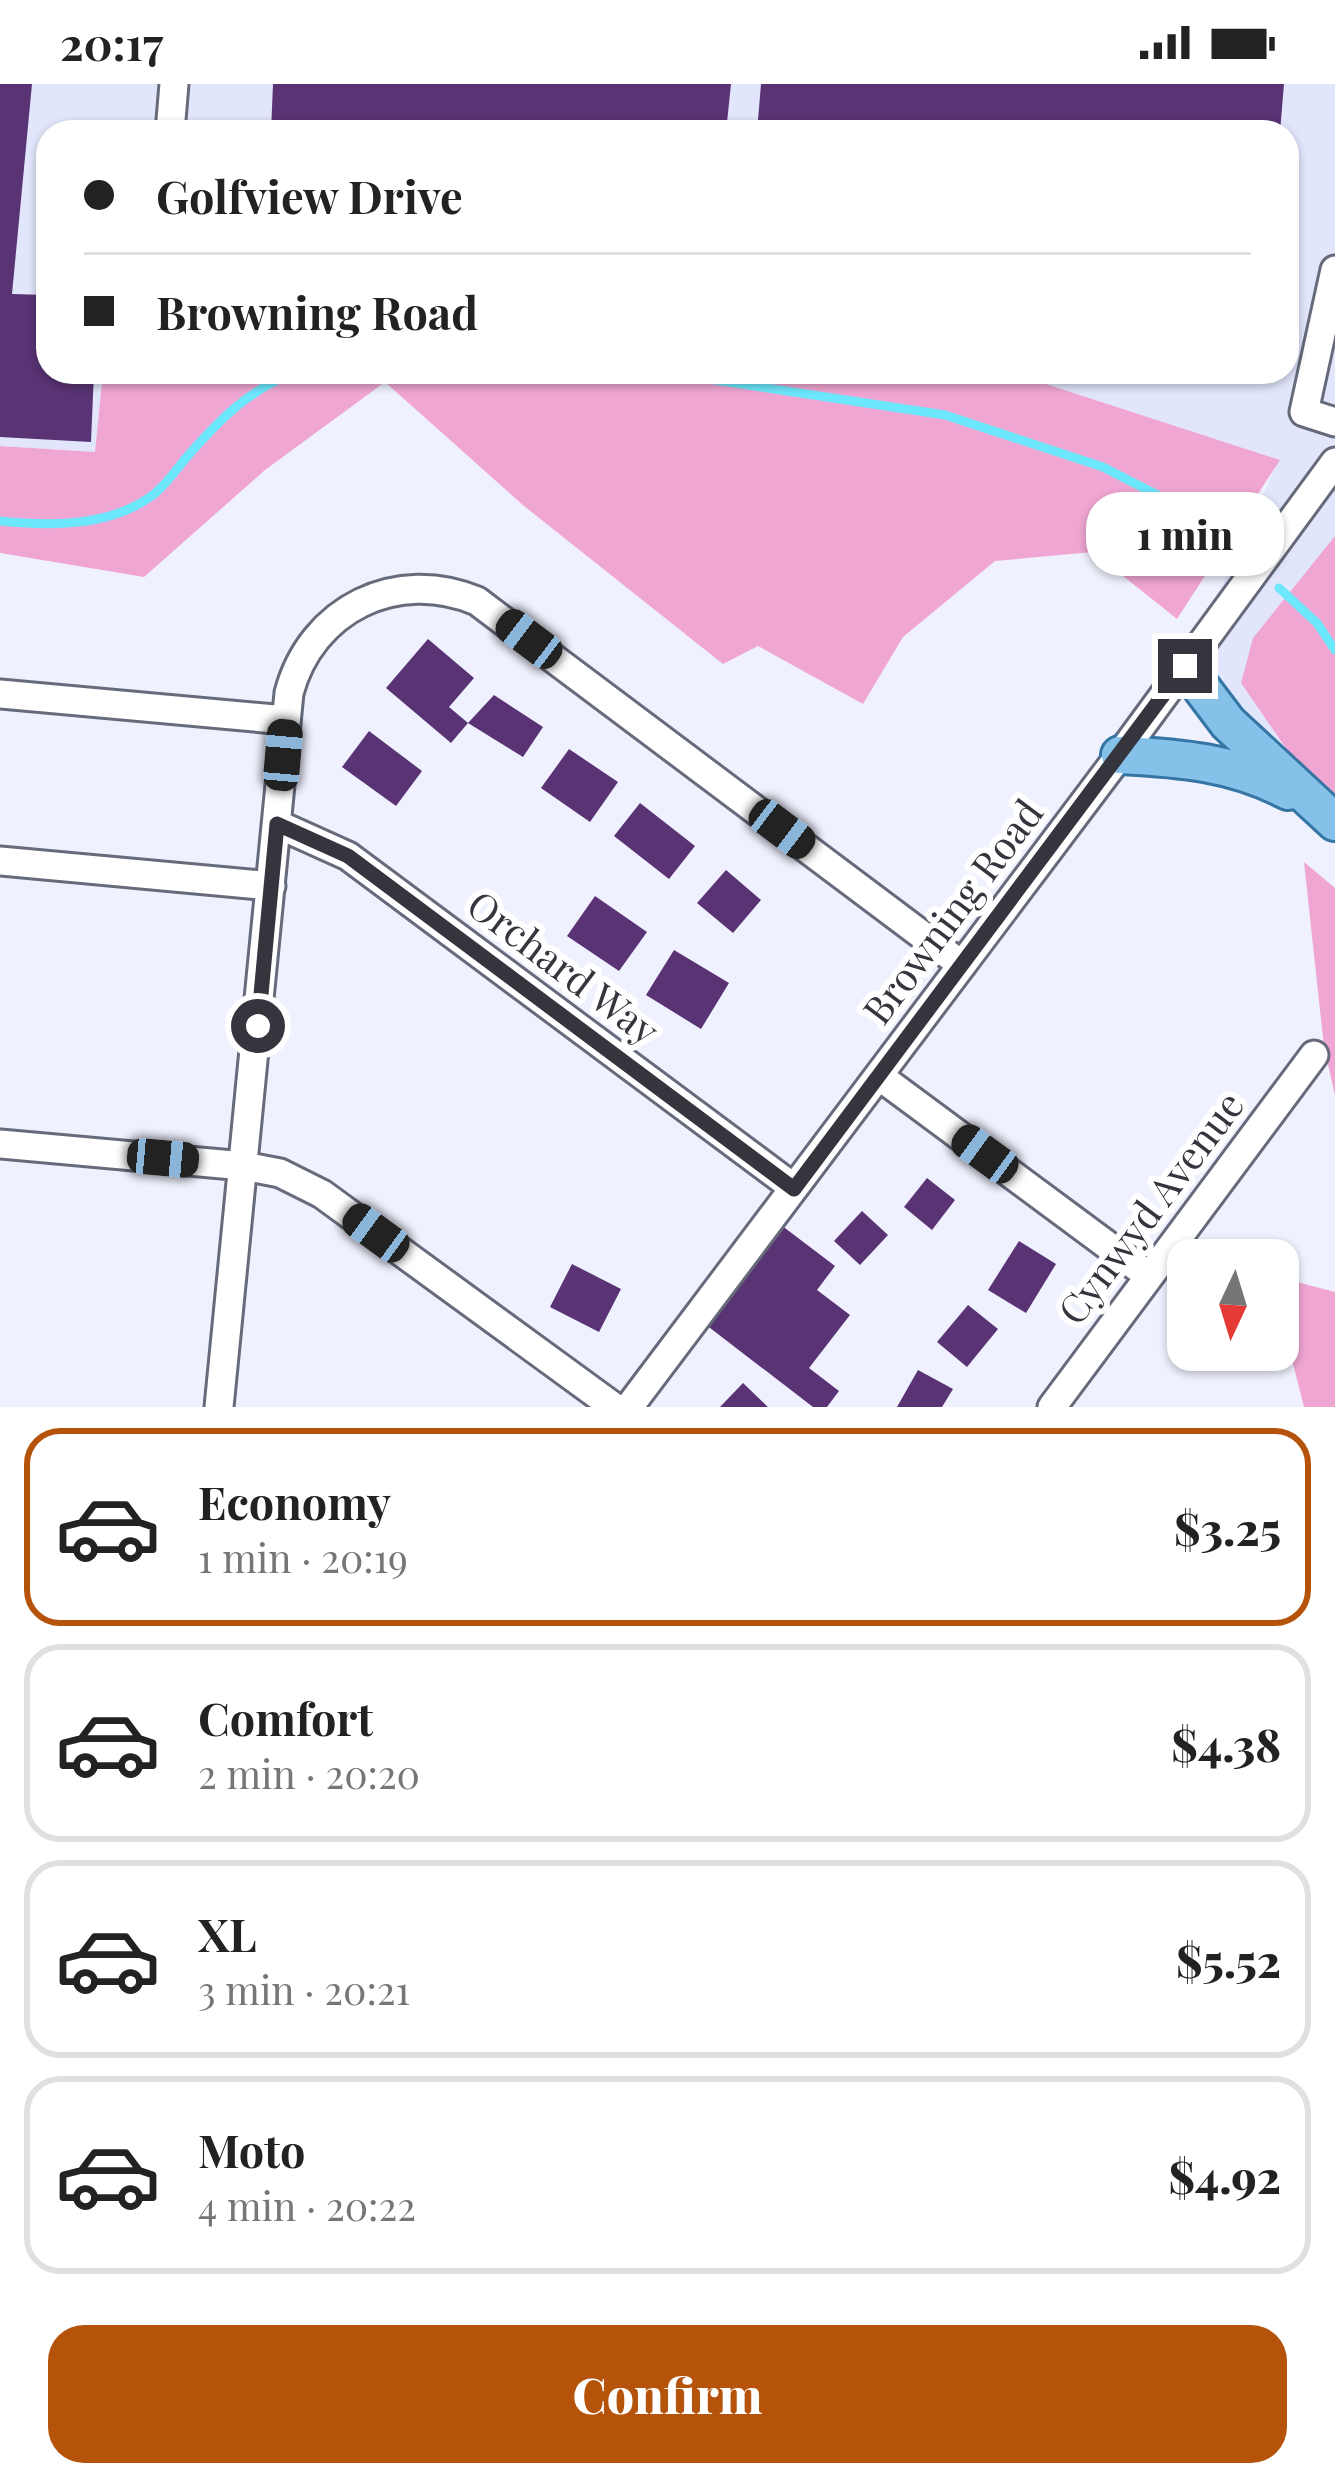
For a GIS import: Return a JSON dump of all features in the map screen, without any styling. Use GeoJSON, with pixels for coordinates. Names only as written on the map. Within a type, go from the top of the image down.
{"type":"FeatureCollection","features":[{"type":"Feature","properties":{"kind":"main road"},"geometry":{"type":"LineString","coordinates":[[1185,666],[1228,723],[1323,813]]}},
{"type":"Feature","properties":{"kind":"main road"},"geometry":{"type":"LineString","coordinates":[[1120,755],[1225,766],[1264,779],[1323,813]]}},
{"type":"Feature","properties":{"kind":"street"},"geometry":{"type":"LineString","coordinates":[[171,120],[174,84]]}},
{"type":"Feature","properties":{"kind":"street"},"geometry":{"type":"LineString","coordinates":[[1335,269],[1304,412],[1335,422]]}},
{"type":"Feature","properties":{"kind":"street","name":"Browning Road"},"geometry":{"type":"LineString","coordinates":[[628,1407],[1335,462]]}},
{"type":"Feature","properties":{"kind":"street"},"geometry":{"type":"LineString","coordinates":[[219,1407],[286,720],[300,659],[339,614],[375,595],[418,588],[460,594],[493,612],[962,964]]}},
{"type":"Feature","properties":{"kind":"street"},"geometry":{"type":"LineString","coordinates":[[0,694],[286,720]]}},
{"type":"Feature","properties":{"kind":"street","name":"Orchard Way"},"geometry":{"type":"LineString","coordinates":[[277,824],[348,856],[794,1189]]}},
{"type":"Feature","properties":{"kind":"street"},"geometry":{"type":"LineString","coordinates":[[0,861],[271,886]]}},
{"type":"Feature","properties":{"kind":"street","name":"Cynwyd Avenue"},"geometry":{"type":"LineString","coordinates":[[1052,1407],[1314,1055]]}},
{"type":"Feature","properties":{"kind":"street"},"geometry":{"type":"LineString","coordinates":[[878,1076],[1149,1276]]}},
{"type":"Feature","properties":{"kind":"street"},"geometry":{"type":"LineString","coordinates":[[0,1144],[280,1173],[322,1194],[614,1407]]}},
{"type":"Feature","properties":{"kind":"shaded area"},"geometry":{"type":"Polygon","coordinates":[[[0,84],[1335,84],[1335,822],[1185,666],[1279,460],[1046,384],[1299,384],[1299,120],[36,120],[36,384],[102,384],[95,452],[0,446],[0,84]]]}},
{"type":"Feature","properties":{"kind":"shaded area"},"geometry":{"type":"Polygon","coordinates":[[[102,384],[382,384],[265,470],[144,577],[0,553],[0,446],[95,452],[102,384]]]}},
{"type":"Feature","properties":{"kind":"shaded area"},"geometry":{"type":"Polygon","coordinates":[[[387,384],[1046,384],[1280,460],[1177,619],[1093,552],[995,561],[903,637],[863,704],[758,646],[723,664],[524,506],[387,384]]]}},
{"type":"Feature","properties":{"kind":"shaded area"},"geometry":{"type":"Polygon","coordinates":[[[1335,536],[1335,794],[1299,767],[1241,683],[1253,638],[1335,536]]]}},
{"type":"Feature","properties":{"kind":"shaded area"},"geometry":{"type":"Polygon","coordinates":[[[1304,862],[1335,888],[1335,1095],[1324,1047],[1304,862]]]}},
{"type":"Feature","properties":{"kind":"shaded area"},"geometry":{"type":"Polygon","coordinates":[[[1299,1283],[1335,1292],[1335,1407],[1304,1407],[1295,1371],[1299,1371],[1299,1283]]]}},
{"type":"Feature","properties":{"kind":"building"},"geometry":{"type":"Polygon","coordinates":[[[0,84],[32,84],[12,294],[36,295],[36,384],[93,384],[91,442],[0,437],[0,84]]]}},
{"type":"Feature","properties":{"kind":"building"},"geometry":{"type":"Polygon","coordinates":[[[273,84],[731,84],[727,120],[272,120],[273,84]]]}},
{"type":"Feature","properties":{"kind":"building"},"geometry":{"type":"Polygon","coordinates":[[[761,84],[1284,84],[1281,120],[758,120],[761,84]]]}},
{"type":"Feature","properties":{"kind":"building"},"geometry":{"type":"Polygon","coordinates":[[[428,639],[474,678],[449,707],[468,723],[451,743],[386,688],[428,639]]]}},
{"type":"Feature","properties":{"kind":"building"},"geometry":{"type":"Polygon","coordinates":[[[494,695],[543,727],[523,757],[468,723],[494,695]]]}},
{"type":"Feature","properties":{"kind":"building"},"geometry":{"type":"Polygon","coordinates":[[[369,731],[422,771],[396,806],[342,767],[369,731]]]}},
{"type":"Feature","properties":{"kind":"building"},"geometry":{"type":"Polygon","coordinates":[[[569,749],[618,782],[590,822],[541,788],[569,749]]]}},
{"type":"Feature","properties":{"kind":"building"},"geometry":{"type":"Polygon","coordinates":[[[640,803],[695,846],[669,879],[614,836],[640,803]]]}},
{"type":"Feature","properties":{"kind":"building"},"geometry":{"type":"Polygon","coordinates":[[[726,870],[761,900],[733,933],[697,903],[726,870]]]}},
{"type":"Feature","properties":{"kind":"building"},"geometry":{"type":"Polygon","coordinates":[[[595,896],[647,932],[619,971],[567,936],[595,896]]]}},
{"type":"Feature","properties":{"kind":"building"},"geometry":{"type":"Polygon","coordinates":[[[674,950],[729,983],[701,1029],[646,995],[674,950]]]}},
{"type":"Feature","properties":{"kind":"building"},"geometry":{"type":"Polygon","coordinates":[[[927,1178],[955,1200],[932,1230],[904,1207],[927,1178]]]}},
{"type":"Feature","properties":{"kind":"building"},"geometry":{"type":"Polygon","coordinates":[[[862,1211],[888,1235],[860,1265],[834,1241],[862,1211]]]}},
{"type":"Feature","properties":{"kind":"building"},"geometry":{"type":"Polygon","coordinates":[[[777,1222],[835,1266],[817,1290],[850,1315],[809,1368],[839,1391],[827,1407],[813,1407],[701,1321],[777,1222]]]}},
{"type":"Feature","properties":{"kind":"building"},"geometry":{"type":"Polygon","coordinates":[[[1019,1241],[1056,1264],[1026,1313],[988,1290],[1019,1241]]]}},
{"type":"Feature","properties":{"kind":"building"},"geometry":{"type":"Polygon","coordinates":[[[572,1264],[621,1289],[599,1332],[550,1307],[572,1264]]]}},
{"type":"Feature","properties":{"kind":"building"},"geometry":{"type":"Polygon","coordinates":[[[968,1305],[998,1329],[967,1367],[937,1342],[968,1305]]]}},
{"type":"Feature","properties":{"kind":"building"},"geometry":{"type":"Polygon","coordinates":[[[918,1370],[953,1389],[942,1407],[897,1407],[918,1370]]]}},
{"type":"Feature","properties":{"kind":"building"},"geometry":{"type":"Polygon","coordinates":[[[743,1383],[768,1407],[720,1407],[743,1383]]]}},
{"type":"Feature","properties":{"kind":"waterway"},"geometry":{"type":"LineString","coordinates":[[0,521],[76,522],[131,508],[158,491],[210,431],[270,384]]}},
{"type":"Feature","properties":{"kind":"waterway"},"geometry":{"type":"LineString","coordinates":[[741,384],[945,415],[1103,467],[1171,502],[1235,557]]}},
{"type":"Feature","properties":{"kind":"waterway"},"geometry":{"type":"LineString","coordinates":[[1279,588],[1317,623],[1335,650]]}},
{"type":"Feature","properties":{"kind":"route"},"geometry":{"type":"LineString","coordinates":[[258,1026],[277,824],[348,856],[794,1189],[1185,666]]}}]}
